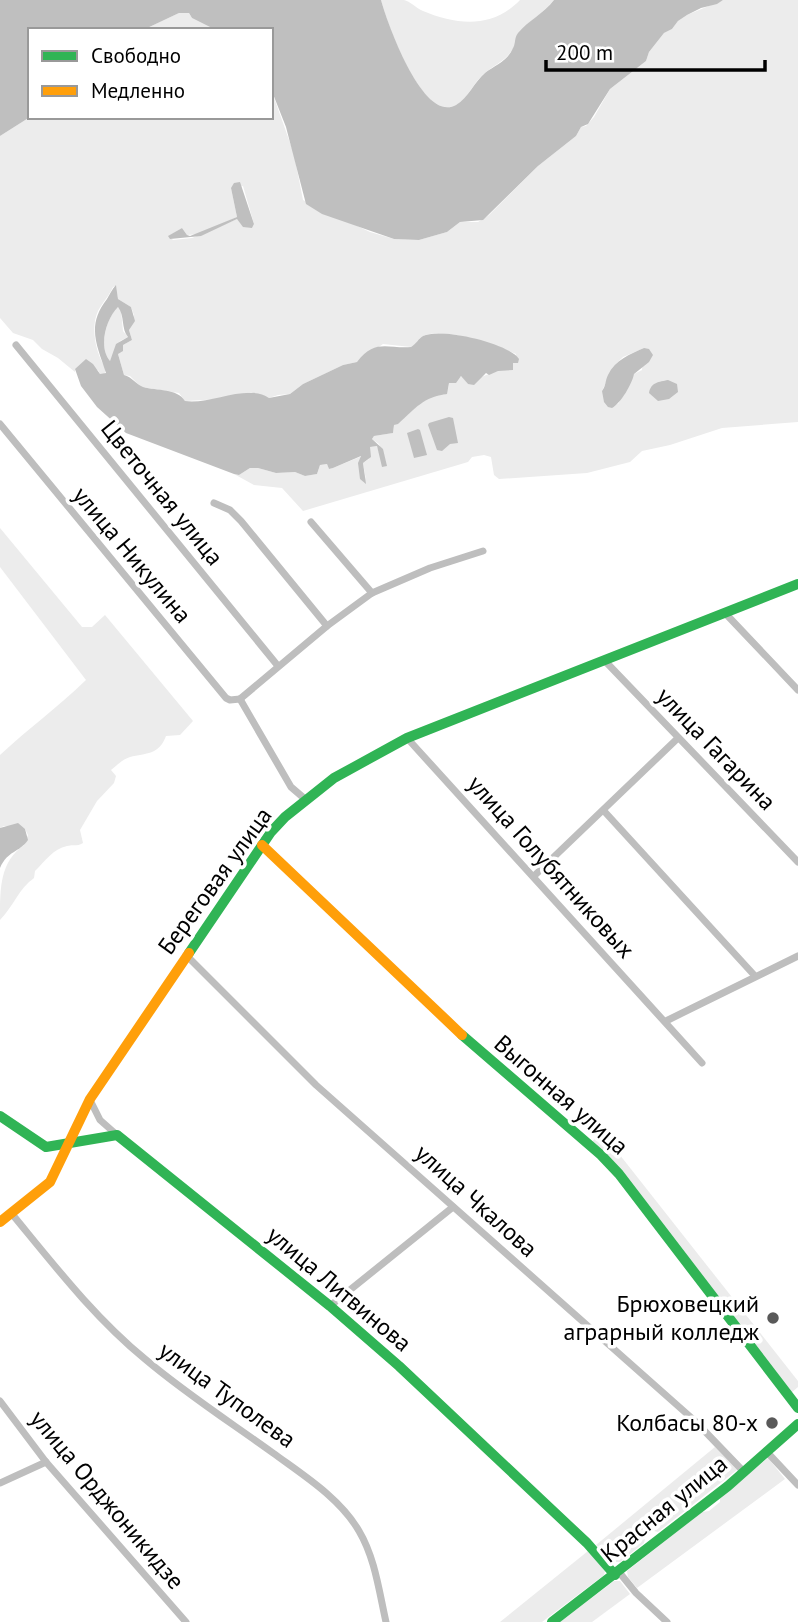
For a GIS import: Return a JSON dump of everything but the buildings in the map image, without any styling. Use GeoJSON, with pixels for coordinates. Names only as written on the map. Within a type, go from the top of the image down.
{"type":"FeatureCollection","features":[{"type":"Feature","properties":{"kind":"street","name":"Цветочная улица"},"geometry":{"type":"LineString","coordinates":[[16,345],[278,666]]}},
{"type":"Feature","properties":{"kind":"street","name":"улица Никулина"},"geometry":{"type":"LineString","coordinates":[[0,424],[226,698],[240,699]]}},
{"type":"Feature","properties":{"kind":"street"},"geometry":{"type":"LineString","coordinates":[[215,503],[230,510],[242,522],[327,626]]}},
{"type":"Feature","properties":{"kind":"street"},"geometry":{"type":"LineString","coordinates":[[311,522],[372,593]]}},
{"type":"Feature","properties":{"kind":"street"},"geometry":{"type":"LineString","coordinates":[[305,799],[291,787],[240,699],[327,626],[372,593],[430,568],[483,551]]}},
{"type":"Feature","properties":{"kind":"street","name":"Береговая улица"},"geometry":{"type":"LineString","coordinates":[[0,1222],[50,1182],[63,1162],[90,1099],[262,845],[275,827],[305,799],[346,770],[407,738],[606,662],[798,584]]}},
{"type":"Feature","properties":{"kind":"street"},"geometry":{"type":"LineString","coordinates":[[725,613],[798,690]]}},
{"type":"Feature","properties":{"kind":"street","name":"улица Гагарина"},"geometry":{"type":"LineString","coordinates":[[606,662],[798,862]]}},
{"type":"Feature","properties":{"kind":"street"},"geometry":{"type":"LineString","coordinates":[[534,876],[678,737]]}},
{"type":"Feature","properties":{"kind":"street","name":"улица Голубятниковых"},"geometry":{"type":"LineString","coordinates":[[407,738],[702,1063]]}},
{"type":"Feature","properties":{"kind":"street"},"geometry":{"type":"LineString","coordinates":[[604,811],[755,976]]}},
{"type":"Feature","properties":{"kind":"street","name":"Выгонная улица"},"geometry":{"type":"LineString","coordinates":[[262,845],[475,1048],[601,1155],[619,1174],[798,1408]]}},
{"type":"Feature","properties":{"kind":"street","name":"улица Чкалова"},"geometry":{"type":"LineString","coordinates":[[186,955],[316,1085],[695,1421],[744,1472]]}},
{"type":"Feature","properties":{"kind":"street"},"geometry":{"type":"LineString","coordinates":[[666,1021],[798,956]]}},
{"type":"Feature","properties":{"kind":"street"},"geometry":{"type":"LineString","coordinates":[[90,1099],[100,1121],[117,1135]]}},
{"type":"Feature","properties":{"kind":"street"},"geometry":{"type":"LineString","coordinates":[[0,1116],[43,1146],[117,1135]]}},
{"type":"Feature","properties":{"kind":"street","name":"улица Литвинова"},"geometry":{"type":"LineString","coordinates":[[117,1135],[330,1306],[431,1395],[667,1622]]}},
{"type":"Feature","properties":{"kind":"street"},"geometry":{"type":"LineString","coordinates":[[330,1306],[453,1207]]}},
{"type":"Feature","properties":{"kind":"street","name":"улица Туполева"},"geometry":{"type":"LineString","coordinates":[[12,1214],[87,1303],[127,1343],[178,1384],[304,1476],[349,1516],[368,1550],[386,1622]]}},
{"type":"Feature","properties":{"kind":"street","name":"улица Орджоникидзе"},"geometry":{"type":"LineString","coordinates":[[0,1401],[46,1462],[186,1622]]}},
{"type":"Feature","properties":{"kind":"street","name":"Красная улица"},"geometry":{"type":"LineString","coordinates":[[552,1622],[744,1472],[798,1424]]}},
{"type":"Feature","properties":{"kind":"street"},"geometry":{"type":"LineString","coordinates":[[766,1451],[798,1485]]}},
{"type":"Feature","properties":{"kind":"street"},"geometry":{"type":"LineString","coordinates":[[0,1483],[46,1462]]}},
{"type":"Feature","properties":{"kind":"shaded area"},"geometry":{"type":"Polygon","coordinates":[[[0,0],[381,0],[408,68],[431,100],[444,107],[460,102],[481,76],[504,60],[513,48],[518,33],[554,0],[723,0],[687,15],[664,33],[649,52],[646,61],[610,89],[588,124],[581,127],[576,136],[538,166],[483,220],[460,222],[447,232],[419,240],[394,239],[322,214],[306,204],[286,127],[273,94],[273,28],[212,28],[192,18],[189,13],[179,13],[147,28],[28,28],[28,118],[0,136],[0,0]]]}},
{"type":"Feature","properties":{"kind":"shaded area"},"geometry":{"type":"Polygon","coordinates":[[[381,0],[404,0],[436,16],[474,22],[498,16],[520,0],[554,0],[523,29],[507,56],[481,76],[464,99],[456,105],[443,107],[419,86],[408,68],[390,29],[381,0]]]}},
{"type":"Feature","properties":{"kind":"shaded area"},"geometry":{"type":"Polygon","coordinates":[[[723,0],[798,0],[798,422],[722,428],[642,451],[630,462],[587,473],[499,479],[494,475],[491,457],[472,457],[468,462],[303,511],[282,488],[254,485],[234,474],[239,475],[250,468],[258,468],[276,473],[295,472],[305,476],[317,474],[320,465],[327,464],[329,469],[362,456],[360,459],[366,480],[363,463],[369,459],[370,447],[377,446],[382,462],[384,456],[379,444],[372,439],[374,436],[393,433],[394,425],[430,397],[444,395],[449,383],[462,376],[468,384],[512,366],[516,354],[470,338],[443,333],[432,334],[422,337],[411,347],[383,344],[357,362],[343,365],[303,384],[290,394],[269,398],[251,392],[222,399],[185,401],[179,393],[141,387],[130,376],[124,375],[118,354],[123,345],[132,340],[129,330],[134,315],[131,307],[118,299],[116,286],[98,311],[94,325],[97,349],[106,369],[104,375],[98,370],[75,369],[75,372],[33,340],[13,333],[0,318],[0,136],[28,118],[273,119],[273,95],[294,154],[303,200],[370,232],[394,239],[419,240],[447,232],[460,222],[478,222],[489,215],[538,166],[576,136],[581,127],[586,126],[610,89],[646,61],[649,52],[664,33],[672,29],[678,21],[723,0]],[[243,186],[231,188],[237,217],[199,234],[187,235],[182,228],[169,236],[173,240],[192,238],[237,219],[252,228],[254,224],[243,186]],[[644,348],[623,357],[613,367],[602,391],[618,404],[634,374],[642,370],[644,348]]]}},
{"type":"Feature","properties":{"kind":"shaded area"},"geometry":{"type":"Polygon","coordinates":[[[179,13],[189,13],[192,18],[212,28],[147,28],[179,13]]]}},
{"type":"Feature","properties":{"kind":"shaded area"},"geometry":{"type":"Polygon","coordinates":[[[240,182],[254,224],[252,228],[243,227],[237,219],[201,236],[170,239],[168,236],[182,228],[190,236],[237,217],[231,188],[234,183],[240,182]]]}},
{"type":"Feature","properties":{"kind":"shaded area"},"geometry":{"type":"Polygon","coordinates":[[[116,285],[118,299],[131,307],[135,321],[129,330],[132,340],[123,345],[123,351],[118,354],[124,375],[143,387],[172,392],[185,401],[240,393],[260,394],[269,398],[290,394],[303,384],[343,365],[357,362],[376,347],[411,347],[422,337],[432,334],[458,335],[489,342],[513,353],[519,359],[518,363],[513,363],[513,370],[489,375],[486,373],[474,385],[468,384],[461,376],[456,383],[449,383],[447,394],[426,401],[394,425],[393,433],[374,436],[372,439],[383,449],[387,466],[382,467],[377,446],[370,447],[371,457],[363,463],[366,484],[360,479],[358,463],[361,456],[329,469],[327,464],[320,465],[317,474],[305,476],[295,472],[276,473],[258,468],[250,468],[239,475],[126,433],[97,407],[81,386],[75,369],[86,359],[100,374],[106,373],[95,327],[101,309],[116,285]],[[118,307],[105,333],[104,348],[110,361],[116,344],[128,337],[118,307]]]}},
{"type":"Feature","properties":{"kind":"shaded area"},"geometry":{"type":"Polygon","coordinates":[[[118,307],[121,310],[123,331],[128,337],[120,341],[110,361],[104,348],[105,333],[118,307]]]}},
{"type":"Feature","properties":{"kind":"shaded area"},"geometry":{"type":"Polygon","coordinates":[[[644,348],[649,349],[653,355],[649,362],[634,374],[629,388],[619,402],[612,408],[608,407],[602,391],[611,370],[623,358],[644,348]]]}},
{"type":"Feature","properties":{"kind":"shaded area"},"geometry":{"type":"Polygon","coordinates":[[[668,380],[677,384],[678,392],[669,399],[658,401],[649,393],[650,389],[656,383],[668,380]]]}},
{"type":"Feature","properties":{"kind":"shaded area"},"geometry":{"type":"Polygon","coordinates":[[[453,418],[458,443],[450,444],[442,451],[437,450],[428,425],[453,418]]]}},
{"type":"Feature","properties":{"kind":"shaded area"},"geometry":{"type":"Polygon","coordinates":[[[418,429],[427,455],[414,458],[407,433],[418,429]]]}},
{"type":"Feature","properties":{"kind":"shaded area"},"geometry":{"type":"Polygon","coordinates":[[[0,528],[82,627],[92,627],[105,615],[193,721],[180,735],[166,736],[156,750],[127,758],[111,770],[116,776],[114,783],[97,801],[80,830],[83,843],[69,845],[50,856],[35,871],[34,878],[24,887],[0,920],[3,876],[10,859],[24,845],[28,835],[25,829],[4,826],[0,828],[0,755],[86,680],[0,567],[0,528]]]}},
{"type":"Feature","properties":{"kind":"shaded area"},"geometry":{"type":"Polygon","coordinates":[[[18,823],[25,829],[28,840],[6,858],[0,868],[0,828],[18,823]]]}},
{"type":"Feature","properties":{"kind":"shaded area"},"geometry":{"type":"Polygon","coordinates":[[[601,1131],[798,1381],[798,1387],[791,1393],[592,1142],[601,1131]]]}},
{"type":"Feature","properties":{"kind":"shaded area"},"geometry":{"type":"Polygon","coordinates":[[[715,1447],[737,1470],[658,1532],[654,1531],[644,1543],[620,1562],[612,1562],[596,1545],[715,1447]]]}},
{"type":"Feature","properties":{"kind":"shaded area"},"geometry":{"type":"Polygon","coordinates":[[[768,1458],[785,1479],[637,1588],[628,1577],[627,1571],[702,1512],[709,1511],[720,1502],[720,1497],[768,1458]]]}},
{"type":"Feature","properties":{"kind":"shaded area"},"geometry":{"type":"Polygon","coordinates":[[[588,1551],[605,1571],[604,1575],[542,1622],[500,1622],[588,1551]]]}},
{"type":"Feature","properties":{"kind":"shaded area"},"geometry":{"type":"Polygon","coordinates":[[[614,1581],[620,1581],[630,1594],[592,1622],[560,1622],[614,1581]]]}},
{"type":"Feature","properties":{"kind":"traffic: fast"},"geometry":{"type":"LineString","coordinates":[[189,953],[271,832],[285,817],[334,778],[407,738],[798,584]]}},
{"type":"Feature","properties":{"kind":"traffic: fast"},"geometry":{"type":"LineString","coordinates":[[462,1035],[601,1155],[619,1174],[798,1408]]}},
{"type":"Feature","properties":{"kind":"traffic: fast"},"geometry":{"type":"LineString","coordinates":[[0,1116],[46,1147],[117,1135],[330,1306],[399,1366],[587,1543],[615,1575]]}},
{"type":"Feature","properties":{"kind":"traffic: fast"},"geometry":{"type":"LineString","coordinates":[[552,1622],[728,1486],[798,1424]]}},
{"type":"Feature","properties":{"kind":"traffic: slow"},"geometry":{"type":"LineString","coordinates":[[262,845],[462,1035]]}},
{"type":"Feature","properties":{"kind":"traffic: slow"},"geometry":{"type":"LineString","coordinates":[[0,1222],[50,1182],[90,1099],[189,953]]}},
{"type":"Feature","properties":{"kind":"place","name":"Брюховецкий аграрный колледж"},"geometry":{"type":"Point","coordinates":[773,1318]}},
{"type":"Feature","properties":{"kind":"place","name":"Колбасы 80-х"},"geometry":{"type":"Point","coordinates":[772,1423]}}]}
